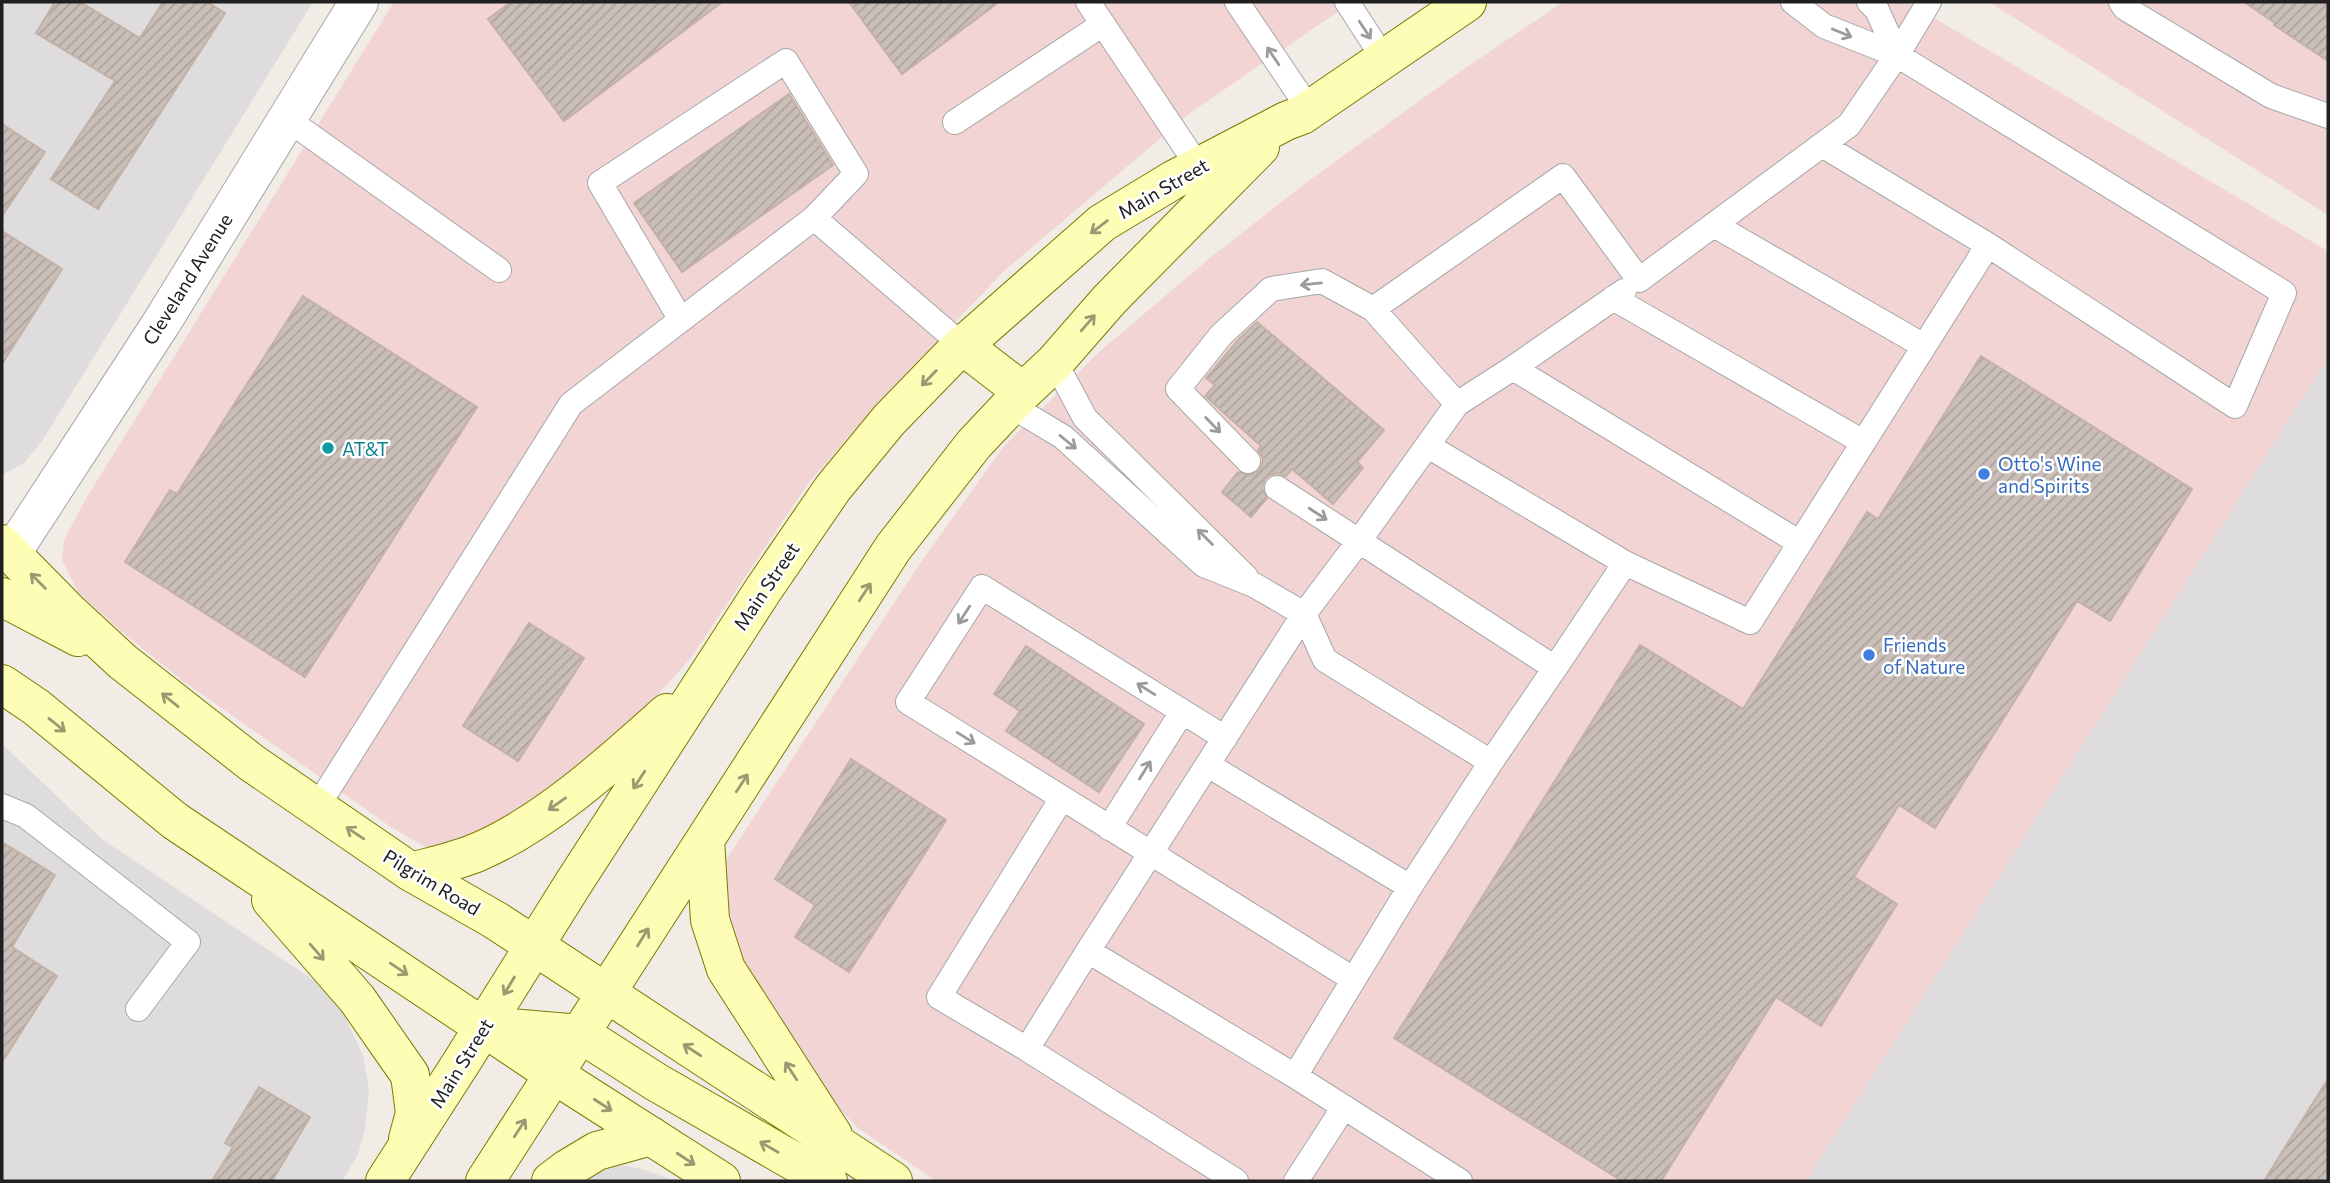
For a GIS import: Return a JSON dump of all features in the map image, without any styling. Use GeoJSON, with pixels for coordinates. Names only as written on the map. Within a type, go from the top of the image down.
{"type":"FeatureCollection","features":[{"type":"Feature","properties":{"kind":"main road","name":"Main Street"},"geometry":{"type":"LineString","coordinates":[[395,1166],[702,681],[833,488],[889,420],[962,345],[1102,223],[1207,179],[1467,2]]}},
{"type":"Feature","properties":{"kind":"main road","name":"Main Street"},"geometry":{"type":"LineString","coordinates":[[485,1181],[893,548],[974,444],[1055,362],[1207,179]]}},
{"type":"Feature","properties":{"kind":"main road"},"geometry":{"type":"LineString","coordinates":[[962,345],[1017,398]]}},
{"type":"Feature","properties":{"kind":"main road","name":"Pilgrim Road"},"geometry":{"type":"LineString","coordinates":[[6,549],[123,662],[242,756],[411,872],[495,920],[607,995],[835,1165],[893,1181]]}},
{"type":"Feature","properties":{"kind":"main road"},"geometry":{"type":"LineString","coordinates":[[2,597],[123,662]]}},
{"type":"Feature","properties":{"kind":"main road"},"geometry":{"type":"LineString","coordinates":[[411,872],[477,853],[524,827],[598,775],[702,681]]}},
{"type":"Feature","properties":{"kind":"main road"},"geometry":{"type":"LineString","coordinates":[[2,684],[36,707],[175,821],[555,1075],[722,1181]]}},
{"type":"Feature","properties":{"kind":"main road"},"geometry":{"type":"LineString","coordinates":[[705,840],[710,920],[726,968],[835,1165]]}},
{"type":"Feature","properties":{"kind":"main road"},"geometry":{"type":"LineString","coordinates":[[240,864],[357,999],[410,1074],[415,1113],[395,1166]]}},
{"type":"Feature","properties":{"kind":"main road"},"geometry":{"type":"LineString","coordinates":[[485,1026],[582,1034],[656,1082],[835,1165]]}},
{"type":"Feature","properties":{"kind":"main road"},"geometry":{"type":"LineString","coordinates":[[551,1181],[567,1168],[597,1152],[651,1136]]}},
{"type":"Feature","properties":{"kind":"street","name":"Cleveland Avenue"},"geometry":{"type":"LineString","coordinates":[[6,549],[162,322],[359,2]]}},
{"type":"Feature","properties":{"kind":"lane"},"geometry":{"type":"LineString","coordinates":[[1088,2],[1207,179]]}},
{"type":"Feature","properties":{"kind":"lane"},"geometry":{"type":"LineString","coordinates":[[1237,2],[1298,115]]}},
{"type":"Feature","properties":{"kind":"lane"},"geometry":{"type":"LineString","coordinates":[[1347,2],[1384,58]]}},
{"type":"Feature","properties":{"kind":"lane"},"geometry":{"type":"LineString","coordinates":[[1793,2],[1824,26],[1897,55],[2284,293],[2235,406],[1988,245],[1822,145]]}},
{"type":"Feature","properties":{"kind":"lane"},"geometry":{"type":"LineString","coordinates":[[1869,2],[1877,10],[1897,55]]}},
{"type":"Feature","properties":{"kind":"lane"},"geometry":{"type":"LineString","coordinates":[[1027,1049],[1304,614],[1457,404],[1639,281],[1849,125],[1929,2]]}},
{"type":"Feature","properties":{"kind":"lane"},"geometry":{"type":"LineString","coordinates":[[2121,2],[2125,8],[2271,96],[2328,116]]}},
{"type":"Feature","properties":{"kind":"lane"},"geometry":{"type":"LineString","coordinates":[[955,122],[1103,24]]}},
{"type":"Feature","properties":{"kind":"lane"},"geometry":{"type":"LineString","coordinates":[[317,807],[572,404],[814,218],[856,174],[786,61],[600,183],[681,320]]}},
{"type":"Feature","properties":{"kind":"lane"},"geometry":{"type":"LineString","coordinates":[[287,119],[499,270]]}},
{"type":"Feature","properties":{"kind":"lane"},"geometry":{"type":"LineString","coordinates":[[1373,309],[1563,176],[1639,281]]}},
{"type":"Feature","properties":{"kind":"lane"},"geometry":{"type":"LineString","coordinates":[[814,218],[962,345]]}},
{"type":"Feature","properties":{"kind":"lane"},"geometry":{"type":"LineString","coordinates":[[1714,225],[1924,346]]}},
{"type":"Feature","properties":{"kind":"lane"},"geometry":{"type":"LineString","coordinates":[[1427,446],[1625,562],[1750,622],[1988,245]]}},
{"type":"Feature","properties":{"kind":"lane"},"geometry":{"type":"LineString","coordinates":[[1248,461],[1178,389],[1221,335],[1271,289],[1322,282],[1373,309],[1457,404]]}},
{"type":"Feature","properties":{"kind":"lane"},"geometry":{"type":"LineString","coordinates":[[1613,298],[1863,442]]}},
{"type":"Feature","properties":{"kind":"lane"},"geometry":{"type":"LineString","coordinates":[[1055,362],[1085,418],[1254,585]]}},
{"type":"Feature","properties":{"kind":"lane"},"geometry":{"type":"LineString","coordinates":[[1513,368],[1800,543]]}},
{"type":"Feature","properties":{"kind":"lane"},"geometry":{"type":"LineString","coordinates":[[1017,398],[1203,565],[1254,585],[1304,614],[1325,660],[1490,762]]}},
{"type":"Feature","properties":{"kind":"lane"},"geometry":{"type":"LineString","coordinates":[[1277,488],[1555,668]]}},
{"type":"Feature","properties":{"kind":"lane"},"geometry":{"type":"LineString","coordinates":[[1295,1076],[1490,762],[1625,562]]}},
{"type":"Feature","properties":{"kind":"lane"},"geometry":{"type":"LineString","coordinates":[[1225,738],[982,587],[908,702],[1353,979]]}},
{"type":"Feature","properties":{"kind":"lane"},"geometry":{"type":"LineString","coordinates":[[1109,828],[1182,712]]}},
{"type":"Feature","properties":{"kind":"lane"},"geometry":{"type":"LineString","coordinates":[[1208,765],[1410,887]]}},
{"type":"Feature","properties":{"kind":"lane"},"geometry":{"type":"LineString","coordinates":[[1062,798],[939,997],[1027,1049],[1236,1181]]}},
{"type":"Feature","properties":{"kind":"lane"},"geometry":{"type":"LineString","coordinates":[[2,806],[26,816],[188,942],[138,1009]]}},
{"type":"Feature","properties":{"kind":"lane"},"geometry":{"type":"LineString","coordinates":[[1088,951],[1344,1107],[1431,1173],[1460,1181]]}},
{"type":"Feature","properties":{"kind":"lane"},"geometry":{"type":"LineString","coordinates":[[1296,1181],[1344,1107]]}},
{"type":"Feature","properties":{"kind":"shaded area"},"geometry":{"type":"Polygon","coordinates":[[[2,2],[313,2],[42,441],[24,463],[2,475],[2,2]]]}},
{"type":"Feature","properties":{"kind":"shaded area"},"geometry":{"type":"Polygon","coordinates":[[[394,2],[1352,2],[1190,113],[1003,272],[873,408],[807,485],[690,659],[642,712],[494,847],[432,851],[391,827],[183,681],[78,592],[62,560],[64,540],[87,497],[394,2]]]}},
{"type":"Feature","properties":{"kind":"shaded area"},"geometry":{"type":"Polygon","coordinates":[[[1563,2],[1907,2],[2328,251],[2328,358],[1806,1181],[936,1181],[858,1128],[786,1054],[709,892],[720,869],[919,565],[1004,446],[1098,353],[1210,258],[1307,182],[1461,71],[1563,2]]]}},
{"type":"Feature","properties":{"kind":"shaded area"},"geometry":{"type":"Polygon","coordinates":[[[1989,2],[2328,2],[2328,215],[1989,2]]]}},
{"type":"Feature","properties":{"kind":"shaded area"},"geometry":{"type":"Polygon","coordinates":[[[2328,358],[2328,1181],[1806,1181],[2328,358]]]}},
{"type":"Feature","properties":{"kind":"shaded area"},"geometry":{"type":"Polygon","coordinates":[[[2,744],[103,840],[318,983],[336,999],[363,1055],[369,1091],[365,1129],[358,1155],[342,1181],[2,1181],[2,744]]]}},
{"type":"Feature","properties":{"kind":"shaded area"},"geometry":{"type":"Polygon","coordinates":[[[620,1165],[645,1170],[674,1181],[584,1181],[620,1165]]]}},
{"type":"Feature","properties":{"kind":"building"},"geometry":{"type":"Polygon","coordinates":[[[55,2],[80,2],[140,38],[163,2],[207,2],[225,13],[98,209],[51,179],[115,81],[36,33],[55,2]]]}},
{"type":"Feature","properties":{"kind":"building"},"geometry":{"type":"Polygon","coordinates":[[[511,2],[722,2],[564,121],[488,19],[511,2]]]}},
{"type":"Feature","properties":{"kind":"building"},"geometry":{"type":"Polygon","coordinates":[[[849,2],[999,2],[902,74],[849,2]]]}},
{"type":"Feature","properties":{"kind":"building"},"geometry":{"type":"Polygon","coordinates":[[[2244,2],[2328,2],[2328,61],[2274,25],[2275,23],[2244,2]]]}},
{"type":"Feature","properties":{"kind":"building"},"geometry":{"type":"Polygon","coordinates":[[[789,94],[833,165],[682,272],[634,203],[789,94]]]}},
{"type":"Feature","properties":{"kind":"building"},"geometry":{"type":"Polygon","coordinates":[[[2,124],[45,152],[2,216],[2,124]]]}},
{"type":"Feature","properties":{"kind":"building"},"geometry":{"type":"Polygon","coordinates":[[[2,231],[62,269],[2,364],[2,231]]]}},
{"type":"Feature","properties":{"kind":"building","name":"AT&T"},"geometry":{"type":"Polygon","coordinates":[[[303,296],[477,407],[305,677],[125,562],[170,490],[177,494],[303,296]]]}},
{"type":"Feature","properties":{"kind":"building"},"geometry":{"type":"Polygon","coordinates":[[[1257,322],[1384,430],[1357,462],[1363,468],[1333,504],[1292,469],[1286,476],[1277,473],[1265,479],[1262,488],[1267,498],[1251,517],[1222,492],[1238,472],[1251,475],[1259,471],[1263,458],[1258,450],[1261,446],[1205,396],[1215,385],[1206,378],[1257,322]]]}},
{"type":"Feature","properties":{"kind":"building"},"geometry":{"type":"Polygon","coordinates":[[[1981,356],[2192,489],[2110,621],[2077,601],[1935,828],[1899,805],[1854,877],[1897,904],[1821,1026],[1776,997],[1661,1181],[1622,1181],[1394,1038],[1640,645],[1743,709],[1867,512],[1878,519],[1981,356]]]}},
{"type":"Feature","properties":{"kind":"building"},"geometry":{"type":"Polygon","coordinates":[[[529,623],[584,658],[518,761],[463,726],[529,623]]]}},
{"type":"Feature","properties":{"kind":"building"},"geometry":{"type":"Polygon","coordinates":[[[1026,646],[1144,724],[1099,792],[1006,731],[1020,711],[994,694],[1026,646]]]}},
{"type":"Feature","properties":{"kind":"building"},"geometry":{"type":"Polygon","coordinates":[[[851,759],[946,820],[849,972],[795,937],[815,905],[775,879],[851,759]]]}},
{"type":"Feature","properties":{"kind":"building"},"geometry":{"type":"Polygon","coordinates":[[[2,842],[55,875],[12,947],[57,976],[2,1062],[2,842]]]}},
{"type":"Feature","properties":{"kind":"building"},"geometry":{"type":"Polygon","coordinates":[[[2328,1079],[2328,1181],[2264,1181],[2328,1079]]]}},
{"type":"Feature","properties":{"kind":"building"},"geometry":{"type":"Polygon","coordinates":[[[259,1087],[310,1117],[272,1181],[212,1181],[233,1147],[225,1143],[259,1087]]]}},
{"type":"Feature","properties":{"kind":"place","name":"AT&T"},"geometry":{"type":"Point","coordinates":[328,448]}},
{"type":"Feature","properties":{"kind":"place","name":"Otto's Wine and Spirits"},"geometry":{"type":"Point","coordinates":[1984,474]}},
{"type":"Feature","properties":{"kind":"place","name":"Friends of Nature"},"geometry":{"type":"Point","coordinates":[1869,655]}}]}
